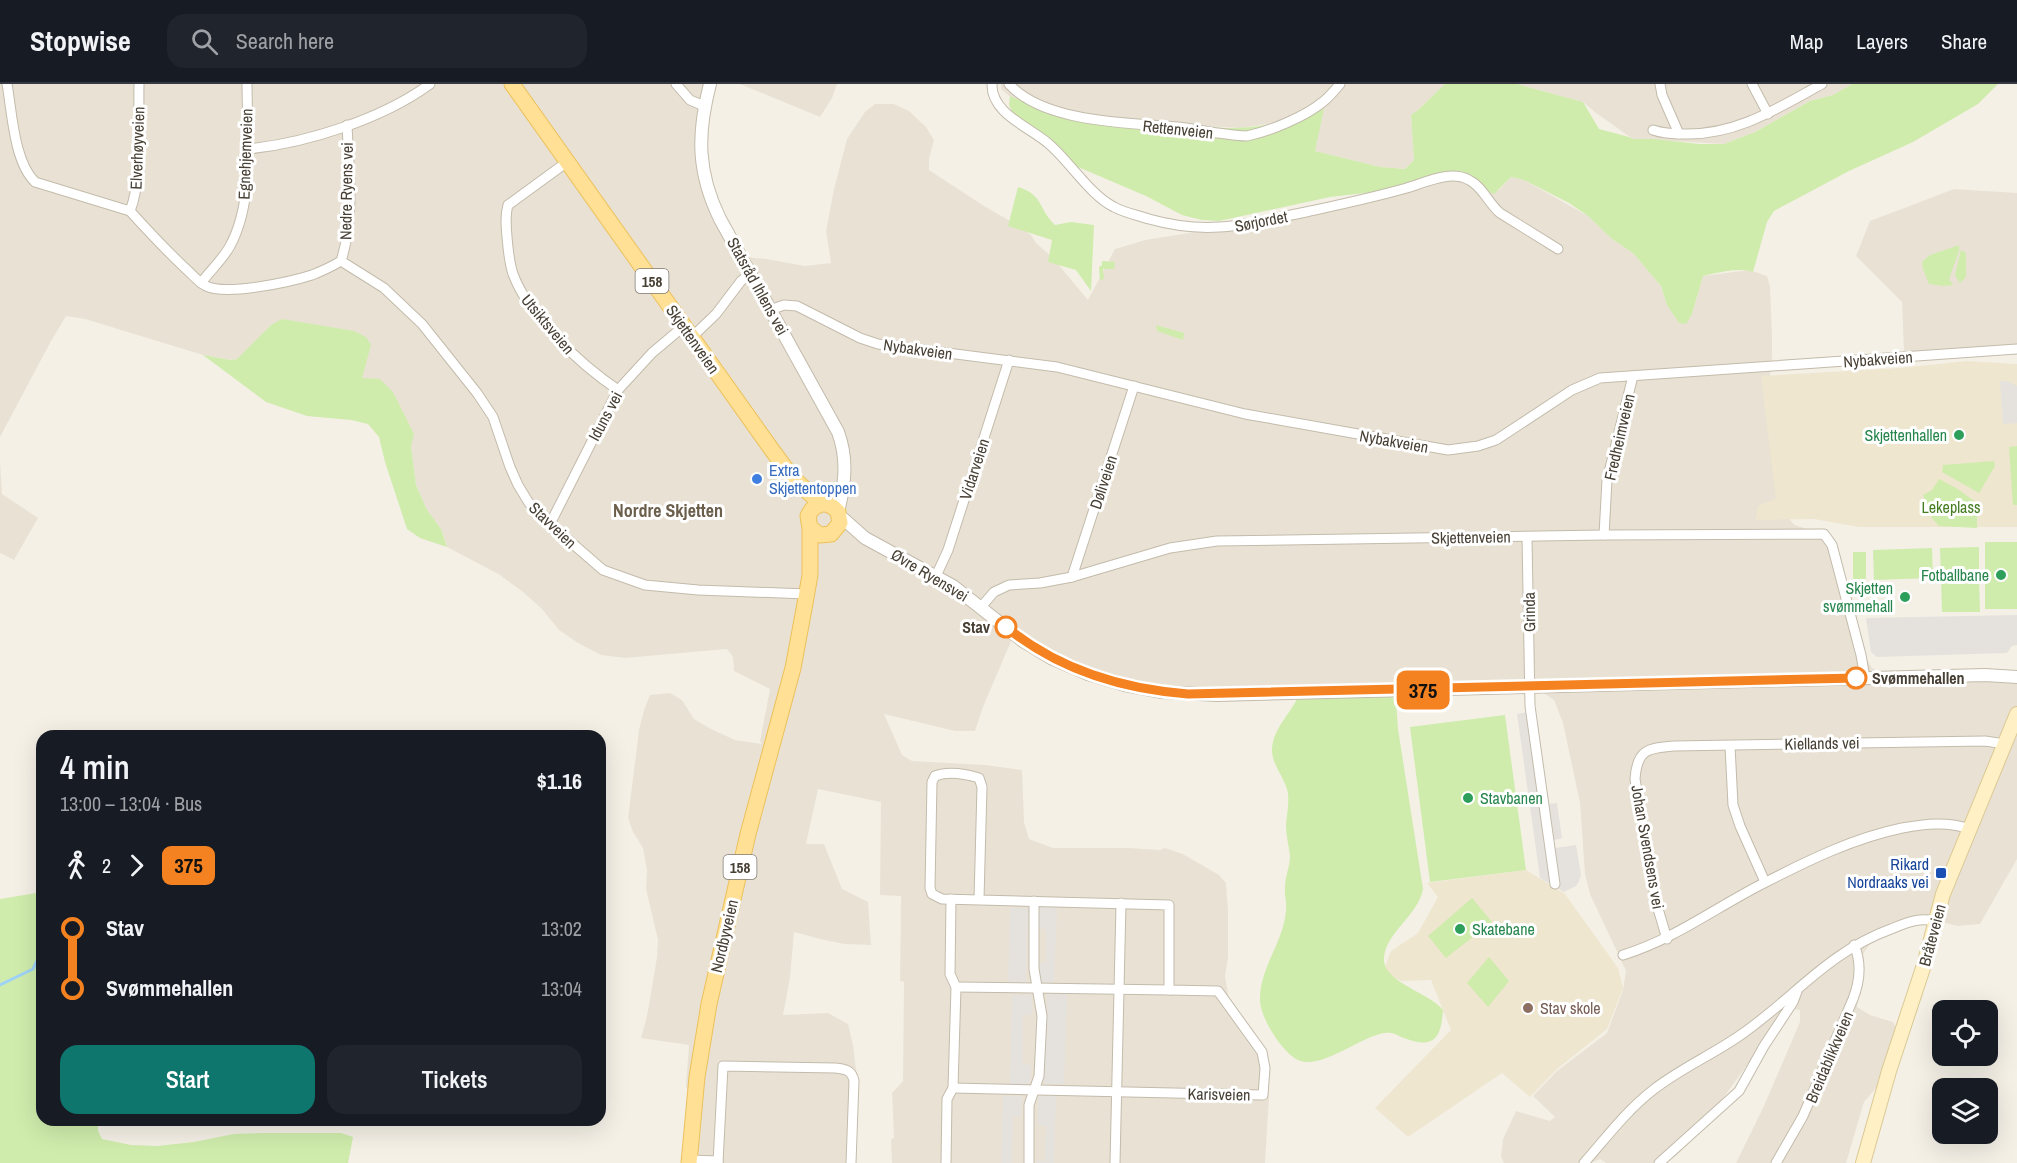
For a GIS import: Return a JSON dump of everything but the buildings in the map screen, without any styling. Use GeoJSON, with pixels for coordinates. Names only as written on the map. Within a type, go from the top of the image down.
{"type":"FeatureCollection","features":[{"type":"Feature","properties":{"kind":"main road","name":"Skjettenveien"},"geometry":{"type":"LineString","coordinates":[[512,84],[792,477],[809,522]]}},
{"type":"Feature","properties":{"kind":"main road","name":"Skjettenveien"},"geometry":{"type":"LineString","coordinates":[[792,477],[831,508]]}},
{"type":"Feature","properties":{"kind":"main road"},"geometry":{"type":"LineString","coordinates":[[831,508],[814,507],[809,522],[820,535],[832,533]]}},
{"type":"Feature","properties":{"kind":"main road","name":"158"},"geometry":{"type":"LineString","coordinates":[[831,508],[840,523],[832,533]]}},
{"type":"Feature","properties":{"kind":"main road","name":"Nordbyveien"},"geometry":{"type":"LineString","coordinates":[[689,1161],[696,1077],[707,1012],[753,812],[793,668],[807,594],[810,575],[809,522]]}},
{"type":"Feature","properties":{"kind":"main road","name":"Nordbyveien"},"geometry":{"type":"LineString","coordinates":[[810,575],[832,533]]}},
{"type":"Feature","properties":{"kind":"main road","name":"Bråteveien"},"geometry":{"type":"LineString","coordinates":[[1863,1163],[1948,882],[2017,714]]}},
{"type":"Feature","properties":{"kind":"street"},"geometry":{"type":"LineString","coordinates":[[7,84],[18,148],[28,175],[35,182],[130,211],[201,283]]}},
{"type":"Feature","properties":{"kind":"street","name":"Elverhøyveien"},"geometry":{"type":"LineString","coordinates":[[130,211],[135,200],[138,176],[139,84]]}},
{"type":"Feature","properties":{"kind":"street","name":"Egnehjemveien"},"geometry":{"type":"LineString","coordinates":[[201,283],[230,246],[243,211],[248,149],[247,84]]}},
{"type":"Feature","properties":{"kind":"street"},"geometry":{"type":"LineString","coordinates":[[248,149],[273,145],[371,118],[398,105],[430,84]]}},
{"type":"Feature","properties":{"kind":"street"},"geometry":{"type":"LineString","coordinates":[[676,84],[690,100],[704,106]]}},
{"type":"Feature","properties":{"kind":"street","name":"Statsråd Ihlens vei"},"geometry":{"type":"LineString","coordinates":[[710,84],[701,129],[701,150],[707,189],[720,219],[838,432],[845,459],[844,481],[831,508]]}},
{"type":"Feature","properties":{"kind":"street","name":"Sørjordet"},"geometry":{"type":"LineString","coordinates":[[992,84],[993,94],[1003,109],[1048,142],[1103,201],[1124,211],[1164,223],[1198,228],[1243,225],[1405,189],[1433,179],[1457,177],[1469,180],[1500,213],[1558,249]]}},
{"type":"Feature","properties":{"kind":"street","name":"Rettenveien"},"geometry":{"type":"LineString","coordinates":[[1009,84],[1025,98],[1078,116],[1101,121],[1247,136],[1300,116],[1325,100],[1340,84]]}},
{"type":"Feature","properties":{"kind":"street"},"geometry":{"type":"LineString","coordinates":[[1660,84],[1662,95],[1679,134]]}},
{"type":"Feature","properties":{"kind":"street"},"geometry":{"type":"LineString","coordinates":[[1752,84],[1768,114]]}},
{"type":"Feature","properties":{"kind":"street"},"geometry":{"type":"LineString","coordinates":[[1653,130],[1679,134],[1714,133],[1751,122],[1822,84]]}},
{"type":"Feature","properties":{"kind":"street","name":"Nedre Ryens vei"},"geometry":{"type":"LineString","coordinates":[[201,283],[219,290],[276,283],[328,269],[341,261],[348,230],[350,204],[347,125]]}},
{"type":"Feature","properties":{"kind":"street","name":"Utsiktsveien"},"geometry":{"type":"LineString","coordinates":[[567,162],[508,205],[506,228],[512,272],[533,309],[568,349],[592,372],[618,390]]}},
{"type":"Feature","properties":{"kind":"street","name":"Stavveien"},"geometry":{"type":"LineString","coordinates":[[341,261],[384,288],[422,324],[477,393],[493,417],[518,485],[529,503],[603,570],[645,585],[698,590],[807,594]]}},
{"type":"Feature","properties":{"kind":"street","name":"Iduns vei"},"geometry":{"type":"LineString","coordinates":[[550,524],[618,390],[652,352],[707,324],[741,281],[751,273]]}},
{"type":"Feature","properties":{"kind":"street","name":"Nybakveien"},"geometry":{"type":"LineString","coordinates":[[771,310],[784,306],[797,306],[878,344],[1057,367],[1245,414],[1448,450],[1478,446],[1496,440],[1572,390],[1600,378],[2017,349]]}},
{"type":"Feature","properties":{"kind":"street","name":"Vidarveien"},"geometry":{"type":"LineString","coordinates":[[936,576],[948,550],[1009,360]]}},
{"type":"Feature","properties":{"kind":"street","name":"Fredheimveien"},"geometry":{"type":"LineString","coordinates":[[1604,535],[1607,480],[1633,376]]}},
{"type":"Feature","properties":{"kind":"street","name":"Døliveien"},"geometry":{"type":"LineString","coordinates":[[1072,577],[1134,386]]}},
{"type":"Feature","properties":{"kind":"street","name":"Øvre Ryensvei"},"geometry":{"type":"LineString","coordinates":[[831,508],[865,538],[936,576],[981,607],[1023,641],[1051,658],[1101,678],[1149,690],[1216,695],[1985,675],[2017,677]]}},
{"type":"Feature","properties":{"kind":"street","name":"Øvre Ryensvei"},"geometry":{"type":"LineString","coordinates":[[832,533],[865,538]]}},
{"type":"Feature","properties":{"kind":"street","name":"Skjettenveien"},"geometry":{"type":"LineString","coordinates":[[981,607],[990,596],[1005,586],[1072,577],[1170,548],[1217,541],[1824,534],[1832,545],[1861,655],[1864,678]]}},
{"type":"Feature","properties":{"kind":"street","name":"Grinda"},"geometry":{"type":"LineString","coordinates":[[1527,537],[1530,706],[1555,885]]}},
{"type":"Feature","properties":{"kind":"street","name":"Kiellands vei"},"geometry":{"type":"LineString","coordinates":[[1641,755],[1654,747],[1985,741],[2005,744]]}},
{"type":"Feature","properties":{"kind":"street"},"geometry":{"type":"LineString","coordinates":[[1730,746],[1733,805],[1765,882]]}},
{"type":"Feature","properties":{"kind":"street","name":"Johan Svendsens vei"},"geometry":{"type":"LineString","coordinates":[[1641,755],[1636,763],[1635,779],[1656,902],[1668,939]]}},
{"type":"Feature","properties":{"kind":"street"},"geometry":{"type":"LineString","coordinates":[[979,899],[982,787],[979,778],[970,775],[941,774],[935,776],[932,782],[930,888],[932,894],[936,897],[951,899],[1169,905],[1169,990]]}},
{"type":"Feature","properties":{"kind":"street"},"geometry":{"type":"LineString","coordinates":[[1623,955],[1668,939],[1765,882],[1826,854],[1890,831],[1916,825],[1958,825],[1970,829]]}},
{"type":"Feature","properties":{"kind":"street"},"geometry":{"type":"LineString","coordinates":[[946,1163],[947,1099],[953,1088],[956,987],[950,974],[951,899]]}},
{"type":"Feature","properties":{"kind":"street"},"geometry":{"type":"LineString","coordinates":[[1029,1163],[1029,1105],[1039,1076],[1042,1016],[1034,969],[1034,901]]}},
{"type":"Feature","properties":{"kind":"street"},"geometry":{"type":"LineString","coordinates":[[1115,1163],[1121,903]]}},
{"type":"Feature","properties":{"kind":"street"},"geometry":{"type":"LineString","coordinates":[[1584,1163],[1621,1120],[1652,1090],[1678,1071],[1740,1036],[1829,962],[1872,936],[1914,921],[1935,921]]}},
{"type":"Feature","properties":{"kind":"street","name":"Breidablikkveien"},"geometry":{"type":"LineString","coordinates":[[1776,1163],[1803,1116],[1853,999],[1859,973],[1854,945]]}},
{"type":"Feature","properties":{"kind":"street"},"geometry":{"type":"LineString","coordinates":[[1659,1163],[1739,1090],[1793,1002],[1799,986]]}},
{"type":"Feature","properties":{"kind":"street","name":"Karisveien"},"geometry":{"type":"LineString","coordinates":[[953,1088],[1263,1095],[1264,1068],[1262,1052],[1218,992],[956,987]]}},
{"type":"Feature","properties":{"kind":"street","name":"Nordbyveien"},"geometry":{"type":"LineString","coordinates":[[689,1161],[718,1162],[723,1066],[835,1068],[849,1071],[854,1081],[851,1163]]}},
{"type":"Feature","properties":{"kind":"shaded area"},"geometry":{"type":"Polygon","coordinates":[[[0,84],[709,84],[703,112],[713,209],[744,257],[805,266],[831,263],[826,231],[847,139],[865,112],[875,104],[894,104],[909,111],[926,127],[934,140],[929,159],[929,170],[1031,235],[1088,300],[1115,249],[1145,240],[1245,224],[1427,188],[1430,182],[1454,178],[1499,190],[1511,177],[1524,180],[1588,216],[1612,239],[1633,253],[1661,286],[1667,305],[1692,314],[1703,276],[1749,270],[1767,276],[1770,286],[1772,334],[1769,383],[1788,518],[1795,525],[1834,538],[1859,646],[1872,668],[1879,672],[1922,672],[2017,678],[2017,859],[1980,924],[1958,926],[1941,922],[1895,928],[1870,944],[1861,957],[1857,984],[1857,1007],[1870,1015],[1893,1022],[1897,1029],[1881,1082],[1864,1102],[1846,1163],[1736,1163],[1763,1108],[1800,1022],[1800,1010],[1794,1009],[1780,1019],[1696,1136],[1677,1155],[1665,1163],[1606,1163],[1600,1159],[1591,1163],[1504,1163],[1501,1157],[1503,1139],[1516,1111],[1550,1121],[1555,1117],[1533,1096],[1557,1071],[1607,1033],[1623,990],[1626,971],[1590,894],[1585,874],[1580,803],[1563,723],[1554,700],[1538,689],[1177,695],[1104,679],[1015,632],[975,731],[955,731],[884,714],[902,755],[912,761],[986,765],[1022,770],[1024,822],[1029,839],[1053,848],[1160,850],[1165,848],[1183,854],[1219,875],[1226,883],[1228,959],[1225,976],[1229,999],[1261,1049],[1267,1076],[1269,1098],[1265,1163],[892,1163],[891,1139],[894,1138],[892,1093],[903,1081],[904,982],[900,981],[901,896],[880,895],[881,802],[818,789],[806,844],[824,844],[842,889],[868,902],[871,945],[845,944],[794,932],[790,978],[783,1015],[828,1013],[848,1024],[857,1078],[855,1163],[694,1163],[698,1115],[686,1086],[689,1045],[641,1038],[647,1016],[658,940],[646,889],[647,871],[643,848],[628,818],[639,730],[650,695],[670,693],[682,700],[694,719],[711,729],[735,740],[762,744],[760,741],[770,689],[734,671],[733,657],[727,649],[625,658],[601,655],[559,630],[542,609],[523,592],[500,575],[447,547],[441,529],[427,510],[416,485],[411,446],[362,378],[271,325],[243,355],[231,360],[203,355],[85,319],[66,316],[0,437],[0,84]]]}},
{"type":"Feature","properties":{"kind":"shaded area"},"geometry":{"type":"Polygon","coordinates":[[[740,84],[837,84],[832,98],[820,117],[740,84]]]}},
{"type":"Feature","properties":{"kind":"shaded area"},"geometry":{"type":"Polygon","coordinates":[[[1001,84],[1445,84],[1411,115],[1414,160],[1405,169],[1380,167],[1315,151],[1323,110],[1281,122],[1240,128],[1099,120],[1025,103],[1009,96],[1001,89],[1001,84]]]}},
{"type":"Feature","properties":{"kind":"shaded area"},"geometry":{"type":"Polygon","coordinates":[[[1517,84],[1852,84],[1833,95],[1810,101],[1755,132],[1724,144],[1633,139],[1583,102],[1517,84]]]}},
{"type":"Feature","properties":{"kind":"shaded area"},"geometry":{"type":"Polygon","coordinates":[[[1954,189],[2017,193],[2017,349],[1904,353],[1902,302],[1856,256],[1870,221],[1954,189]]]}},
{"type":"Feature","properties":{"kind":"shaded area"},"geometry":{"type":"Polygon","coordinates":[[[1967,361],[2017,364],[2017,527],[1859,527],[1814,519],[1756,520],[1758,506],[1776,499],[1761,376],[1900,368],[1967,361]]]}},
{"type":"Feature","properties":{"kind":"shaded area"},"geometry":{"type":"Polygon","coordinates":[[[2000,381],[2007,381],[2017,386],[2017,423],[2003,424],[2000,381]]]}},
{"type":"Feature","properties":{"kind":"shaded area"},"geometry":{"type":"Polygon","coordinates":[[[0,461],[2,494],[38,518],[14,560],[0,553],[0,461]]]}},
{"type":"Feature","properties":{"kind":"shaded area"},"geometry":{"type":"Polygon","coordinates":[[[2017,615],[2017,645],[2012,646],[2007,653],[1877,657],[1871,652],[1866,618],[2017,615]]]}},
{"type":"Feature","properties":{"kind":"shaded area"},"geometry":{"type":"Polygon","coordinates":[[[1528,712],[1541,805],[1557,803],[1562,838],[1554,840],[1555,848],[1576,845],[1581,875],[1576,886],[1564,892],[1540,878],[1517,714],[1528,712]]]}},
{"type":"Feature","properties":{"kind":"shaded area","name":"Stav skole"},"geometry":{"type":"Polygon","coordinates":[[[1526,870],[1565,894],[1618,968],[1623,988],[1607,1029],[1556,1070],[1530,1097],[1502,1073],[1408,1137],[1375,1108],[1451,1030],[1431,980],[1401,981],[1383,972],[1391,951],[1418,933],[1438,897],[1427,883],[1526,870]]]}},
{"type":"Feature","properties":{"kind":"shaded area"},"geometry":{"type":"Polygon","coordinates":[[[1039,907],[1057,908],[1054,982],[1037,982],[1037,963],[1046,963],[1046,929],[1038,928],[1039,907]]]}},
{"type":"Feature","properties":{"kind":"shaded area"},"geometry":{"type":"Polygon","coordinates":[[[1010,908],[1028,908],[1026,982],[1008,982],[1010,908]]]}},
{"type":"Feature","properties":{"kind":"shaded area"},"geometry":{"type":"Polygon","coordinates":[[[1047,993],[1067,994],[1064,1084],[1044,1084],[1047,993]]]}},
{"type":"Feature","properties":{"kind":"shaded area"},"geometry":{"type":"Polygon","coordinates":[[[1012,995],[1032,995],[1032,1015],[1023,1015],[1023,1064],[1031,1065],[1031,1080],[1026,1085],[1010,1084],[1012,995]]]}},
{"type":"Feature","properties":{"kind":"shaded area"},"geometry":{"type":"Polygon","coordinates":[[[1003,1096],[1022,1096],[1021,1117],[1013,1117],[1012,1163],[1001,1163],[1003,1096]]]}},
{"type":"Feature","properties":{"kind":"shaded area"},"geometry":{"type":"Polygon","coordinates":[[[1038,1096],[1056,1096],[1054,1163],[1037,1163],[1037,1161],[1045,1161],[1046,1126],[1038,1126],[1038,1096]]]}},
{"type":"Feature","properties":{"kind":"green space"},"geometry":{"type":"Polygon","coordinates":[[[1445,84],[1517,84],[1583,102],[1599,129],[1633,139],[1724,144],[1755,132],[1810,101],[1833,95],[1852,84],[1998,84],[1978,104],[1913,142],[1849,171],[1774,211],[1767,222],[1753,272],[1735,270],[1703,276],[1692,314],[1686,324],[1679,323],[1667,305],[1661,286],[1633,253],[1612,239],[1588,216],[1569,203],[1524,180],[1511,177],[1494,194],[1454,178],[1391,190],[1330,197],[1219,221],[1202,220],[1182,215],[1146,196],[1071,164],[1015,118],[1009,105],[1010,96],[1046,108],[1081,115],[1224,128],[1274,123],[1324,109],[1315,151],[1380,167],[1405,169],[1414,160],[1411,115],[1445,84]]]}},
{"type":"Feature","properties":{"kind":"green space"},"geometry":{"type":"Polygon","coordinates":[[[1018,187],[1037,198],[1055,225],[1071,222],[1094,225],[1091,291],[1076,270],[1048,262],[1052,240],[1008,226],[1018,187]]]}},
{"type":"Feature","properties":{"kind":"green space"},"geometry":{"type":"Polygon","coordinates":[[[1959,245],[1949,279],[1953,285],[1929,284],[1922,262],[1930,255],[1959,245]]]}},
{"type":"Feature","properties":{"kind":"green space"},"geometry":{"type":"Polygon","coordinates":[[[1961,250],[1966,253],[1966,277],[1960,283],[1955,275],[1961,250]]]}},
{"type":"Feature","properties":{"kind":"green space"},"geometry":{"type":"Polygon","coordinates":[[[1102,261],[1115,262],[1114,269],[1103,269],[1104,279],[1100,280],[1099,267],[1102,261]]]}},
{"type":"Feature","properties":{"kind":"green space"},"geometry":{"type":"Polygon","coordinates":[[[282,319],[354,331],[366,337],[371,345],[362,378],[380,379],[393,392],[414,434],[411,446],[416,485],[427,510],[441,529],[447,547],[420,538],[407,529],[379,437],[368,424],[307,416],[266,402],[203,355],[237,359],[271,325],[282,319]]]}},
{"type":"Feature","properties":{"kind":"green space"},"geometry":{"type":"Polygon","coordinates":[[[1156,325],[1184,333],[1183,340],[1157,331],[1156,325]]]}},
{"type":"Feature","properties":{"kind":"green space","name":"Lekeplass"},"geometry":{"type":"Polygon","coordinates":[[[2017,446],[2017,505],[2013,505],[2009,447],[2017,446]]]}},
{"type":"Feature","properties":{"kind":"green space","name":"Lekeplass"},"geometry":{"type":"Polygon","coordinates":[[[1994,461],[1995,466],[1979,493],[1942,472],[1943,465],[1994,461]]]}},
{"type":"Feature","properties":{"kind":"green space","name":"Lekeplass"},"geometry":{"type":"Polygon","coordinates":[[[1939,479],[1977,503],[1977,528],[1939,526],[1932,518],[1923,495],[1932,490],[1939,479]]]}},
{"type":"Feature","properties":{"kind":"green space","name":"Fotballbane"},"geometry":{"type":"Polygon","coordinates":[[[1985,542],[2017,542],[2017,609],[1985,609],[1985,542]]]}},
{"type":"Feature","properties":{"kind":"green space"},"geometry":{"type":"Polygon","coordinates":[[[1979,547],[1979,575],[1941,576],[1940,548],[1979,547]]]}},
{"type":"Feature","properties":{"kind":"green space"},"geometry":{"type":"Polygon","coordinates":[[[1932,548],[1933,578],[1874,580],[1873,550],[1932,548]]]}},
{"type":"Feature","properties":{"kind":"green space"},"geometry":{"type":"Polygon","coordinates":[[[1853,552],[1866,552],[1866,579],[1853,579],[1853,552]]]}},
{"type":"Feature","properties":{"kind":"green space"},"geometry":{"type":"Polygon","coordinates":[[[1979,576],[1980,612],[1942,612],[1941,577],[1979,576]]]}},
{"type":"Feature","properties":{"kind":"green space"},"geometry":{"type":"Polygon","coordinates":[[[1395,686],[1398,729],[1423,889],[1415,907],[1386,948],[1385,966],[1398,980],[1443,1010],[1440,1029],[1434,1039],[1429,1042],[1414,1041],[1393,1033],[1382,1034],[1320,1060],[1308,1062],[1298,1060],[1285,1050],[1273,1034],[1264,1017],[1260,1001],[1263,977],[1284,922],[1285,883],[1290,856],[1286,829],[1288,793],[1272,755],[1273,742],[1277,731],[1297,699],[1395,686]]]}},
{"type":"Feature","properties":{"kind":"green space","name":"Stavbanen"},"geometry":{"type":"Polygon","coordinates":[[[1505,715],[1526,870],[1430,882],[1410,727],[1505,715]]]}},
{"type":"Feature","properties":{"kind":"green space"},"geometry":{"type":"Polygon","coordinates":[[[36,893],[36,1126],[98,1126],[102,1139],[131,1145],[157,1146],[234,1134],[341,1133],[353,1137],[348,1163],[0,1163],[0,899],[36,893]]]}},
{"type":"Feature","properties":{"kind":"green space","name":"Skatebane"},"geometry":{"type":"Polygon","coordinates":[[[1472,898],[1492,922],[1446,958],[1428,936],[1472,898]]]}},
{"type":"Feature","properties":{"kind":"green space"},"geometry":{"type":"Polygon","coordinates":[[[1489,957],[1509,981],[1488,1007],[1467,983],[1489,957]]]}},
{"type":"Feature","properties":{"kind":"waterway"},"geometry":{"type":"LineString","coordinates":[[0,985],[33,969],[36,963]]}},
{"type":"Feature","properties":{"kind":"bus line","name":"375"},"geometry":{"type":"LineString","coordinates":[[1006,627],[1041,653],[1088,674],[1149,690],[1188,694],[1234,695],[1856,678]]}},
{"type":"Feature","properties":{"kind":"place","name":"Skjettenhallen"},"geometry":{"type":"Point","coordinates":[1959,435]}},
{"type":"Feature","properties":{"kind":"place","name":"Extra Skjettentoppen"},"geometry":{"type":"Point","coordinates":[757,479]}},
{"type":"Feature","properties":{"kind":"place","name":"Fotballbane"},"geometry":{"type":"Point","coordinates":[2001,575]}},
{"type":"Feature","properties":{"kind":"place","name":"Skjetten svømmehall"},"geometry":{"type":"Point","coordinates":[1905,597]}},
{"type":"Feature","properties":{"kind":"place","name":"Stav"},"geometry":{"type":"Point","coordinates":[1006,627]}},
{"type":"Feature","properties":{"kind":"place","name":"Svømmehallen"},"geometry":{"type":"Point","coordinates":[1856,678]}},
{"type":"Feature","properties":{"kind":"place","name":"Stavbanen"},"geometry":{"type":"Point","coordinates":[1468,798]}},
{"type":"Feature","properties":{"kind":"place","name":"Rikard Nordraaks vei"},"geometry":{"type":"Point","coordinates":[1941,873]}},
{"type":"Feature","properties":{"kind":"place","name":"Skatebane"},"geometry":{"type":"Point","coordinates":[1460,929]}},
{"type":"Feature","properties":{"kind":"place","name":"Stav skole"},"geometry":{"type":"Point","coordinates":[1528,1008]}},
{"type":"Feature","properties":{"kind":"district","name":"Nordre Skjetten"},"geometry":{"type":"Point","coordinates":[668,510]}}]}
